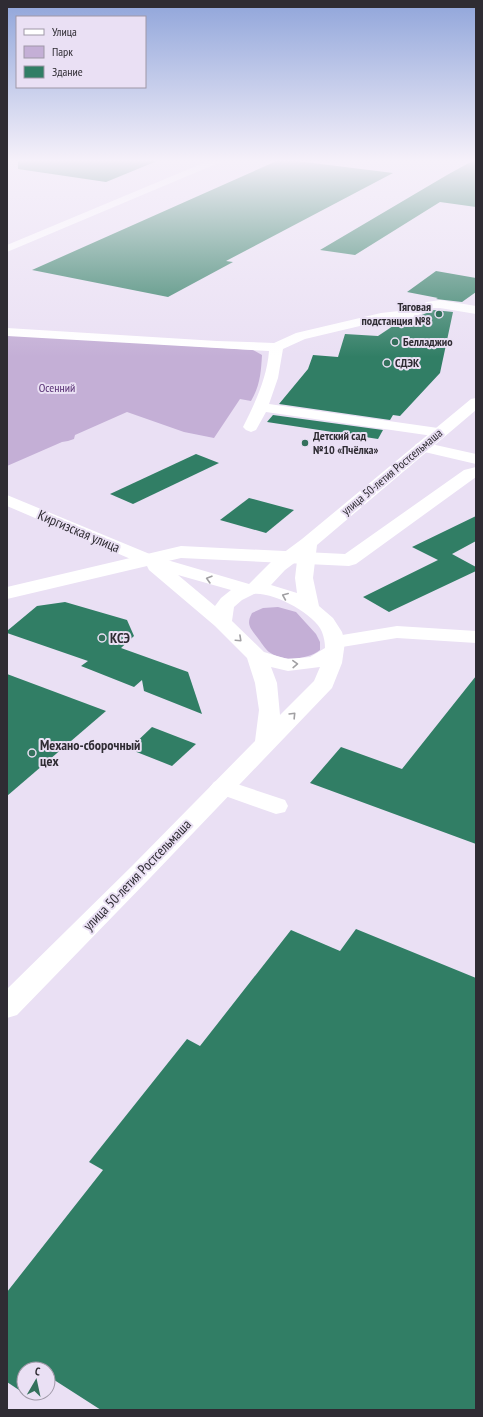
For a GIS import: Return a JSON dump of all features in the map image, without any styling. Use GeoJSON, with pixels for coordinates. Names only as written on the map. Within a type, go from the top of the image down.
{"type":"FeatureCollection","features":[{"type":"Feature","properties":{"kind":"main road"},"geometry":{"type":"LineString","coordinates":[[7,249],[64,225]]}},
{"type":"Feature","properties":{"kind":"main road"},"geometry":{"type":"LineString","coordinates":[[7,332],[217,345],[276,347],[300,336],[381,317],[411,314],[431,305],[440,304],[476,310]]}},
{"type":"Feature","properties":{"kind":"main road"},"geometry":{"type":"LineString","coordinates":[[251,427],[261,407],[269,384],[276,347]]}},
{"type":"Feature","properties":{"kind":"main road","name":"улица 50-летия Ростсельмаша"},"geometry":{"type":"LineString","coordinates":[[222,622],[222,612],[225,605],[252,589],[476,402]]}},
{"type":"Feature","properties":{"kind":"main road"},"geometry":{"type":"LineString","coordinates":[[261,407],[440,432]]}},
{"type":"Feature","properties":{"kind":"main road"},"geometry":{"type":"LineString","coordinates":[[422,447],[476,458]]}},
{"type":"Feature","properties":{"kind":"main road"},"geometry":{"type":"LineString","coordinates":[[7,593],[181,552],[349,560],[470,474],[476,472]]}},
{"type":"Feature","properties":{"kind":"main road","name":"Киргизская улица"},"geometry":{"type":"LineString","coordinates":[[7,500],[150,562]]}},
{"type":"Feature","properties":{"kind":"main road"},"geometry":{"type":"LineString","coordinates":[[308,543],[304,578],[310,608]]}},
{"type":"Feature","properties":{"kind":"main road"},"geometry":{"type":"LineString","coordinates":[[150,562],[252,589],[279,593],[310,608],[333,632],[335,647]]}},
{"type":"Feature","properties":{"kind":"main road"},"geometry":{"type":"LineString","coordinates":[[150,562],[222,622],[257,656],[288,665],[316,662],[335,647],[397,632],[476,637]]}},
{"type":"Feature","properties":{"kind":"main road","name":"улица 50-летия Ростсельмаша"},"geometry":{"type":"LineString","coordinates":[[7,1007],[146,867],[324,683],[330,668],[335,647]]}},
{"type":"Feature","properties":{"kind":"main road"},"geometry":{"type":"LineString","coordinates":[[257,656],[266,683],[270,710],[266,743]]}},
{"type":"Feature","properties":{"kind":"main road"},"geometry":{"type":"LineString","coordinates":[[222,787],[276,806]]}},
{"type":"Feature","properties":{"kind":"green space","name":"Осенний"},"geometry":{"type":"Polygon","coordinates":[[[7,334],[253,350],[262,355],[260,373],[258,384],[251,401],[240,399],[214,438],[184,432],[127,412],[75,435],[74,439],[62,442],[7,466],[7,334]]]}},
{"type":"Feature","properties":{"kind":"green space"},"geometry":{"type":"Polygon","coordinates":[[[278,607],[296,612],[316,634],[320,642],[320,650],[302,658],[288,658],[275,655],[264,647],[250,626],[250,617],[252,613],[263,608],[278,607]]]}},
{"type":"Feature","properties":{"kind":"building"},"geometry":{"type":"Polygon","coordinates":[[[133,225],[294,225],[226,261],[233,262],[168,297],[32,270],[133,225]]]}},
{"type":"Feature","properties":{"kind":"building"},"geometry":{"type":"Polygon","coordinates":[[[362,225],[403,225],[355,255],[320,250],[362,225]]]}},
{"type":"Feature","properties":{"kind":"building"},"geometry":{"type":"Polygon","coordinates":[[[436,271],[476,278],[476,292],[462,302],[436,299],[438,298],[407,292],[436,271]]]}},
{"type":"Feature","properties":{"kind":"building"},"geometry":{"type":"Polygon","coordinates":[[[434,310],[453,312],[440,373],[400,416],[393,415],[390,420],[279,404],[308,369],[313,355],[338,357],[345,334],[378,336],[402,320],[412,319],[434,310]]]}},
{"type":"Feature","properties":{"kind":"building"},"geometry":{"type":"Polygon","coordinates":[[[273,415],[383,430],[378,439],[267,422],[273,415]]]}},
{"type":"Feature","properties":{"kind":"building"},"geometry":{"type":"Polygon","coordinates":[[[196,454],[219,463],[133,504],[110,494],[196,454]]]}},
{"type":"Feature","properties":{"kind":"building"},"geometry":{"type":"Polygon","coordinates":[[[249,498],[294,510],[266,533],[220,520],[249,498]]]}},
{"type":"Feature","properties":{"kind":"building"},"geometry":{"type":"Polygon","coordinates":[[[476,516],[476,541],[452,554],[476,567],[476,571],[389,612],[363,597],[438,560],[412,547],[476,516]]]}},
{"type":"Feature","properties":{"kind":"building"},"geometry":{"type":"Polygon","coordinates":[[[65,602],[127,620],[134,636],[121,648],[188,672],[202,714],[144,691],[142,680],[134,687],[81,666],[88,661],[7,633],[7,631],[37,606],[65,602]]]}},
{"type":"Feature","properties":{"kind":"building","name":"Механо-сборочный цех"},"geometry":{"type":"Polygon","coordinates":[[[7,674],[106,711],[7,796],[7,674]]]}},
{"type":"Feature","properties":{"kind":"building"},"geometry":{"type":"Polygon","coordinates":[[[476,676],[476,844],[310,783],[341,747],[402,769],[476,676]]]}},
{"type":"Feature","properties":{"kind":"building"},"geometry":{"type":"Polygon","coordinates":[[[152,727],[196,744],[172,766],[129,749],[152,727]]]}},
{"type":"Feature","properties":{"kind":"building"},"geometry":{"type":"Polygon","coordinates":[[[356,929],[476,978],[476,1410],[101,1410],[56,1381],[56,1361],[16,1361],[16,1388],[7,1382],[7,1292],[103,1170],[89,1162],[187,1039],[200,1046],[291,930],[340,951],[356,929]]]}},
{"type":"Feature","properties":{"kind":"place","name":"Тяговая подстанция №8"},"geometry":{"type":"Point","coordinates":[439,314]}},
{"type":"Feature","properties":{"kind":"place","name":"Белладжио"},"geometry":{"type":"Point","coordinates":[395,342]}},
{"type":"Feature","properties":{"kind":"place","name":"СДЭК"},"geometry":{"type":"Point","coordinates":[387,363]}},
{"type":"Feature","properties":{"kind":"place","name":"Детский сад №10 «Пчёлка»"},"geometry":{"type":"Point","coordinates":[305,443]}},
{"type":"Feature","properties":{"kind":"place","name":"КСЭ"},"geometry":{"type":"Point","coordinates":[102,638]}},
{"type":"Feature","properties":{"kind":"place","name":"Механо-сборочный цех"},"geometry":{"type":"Point","coordinates":[32,753]}}]}
